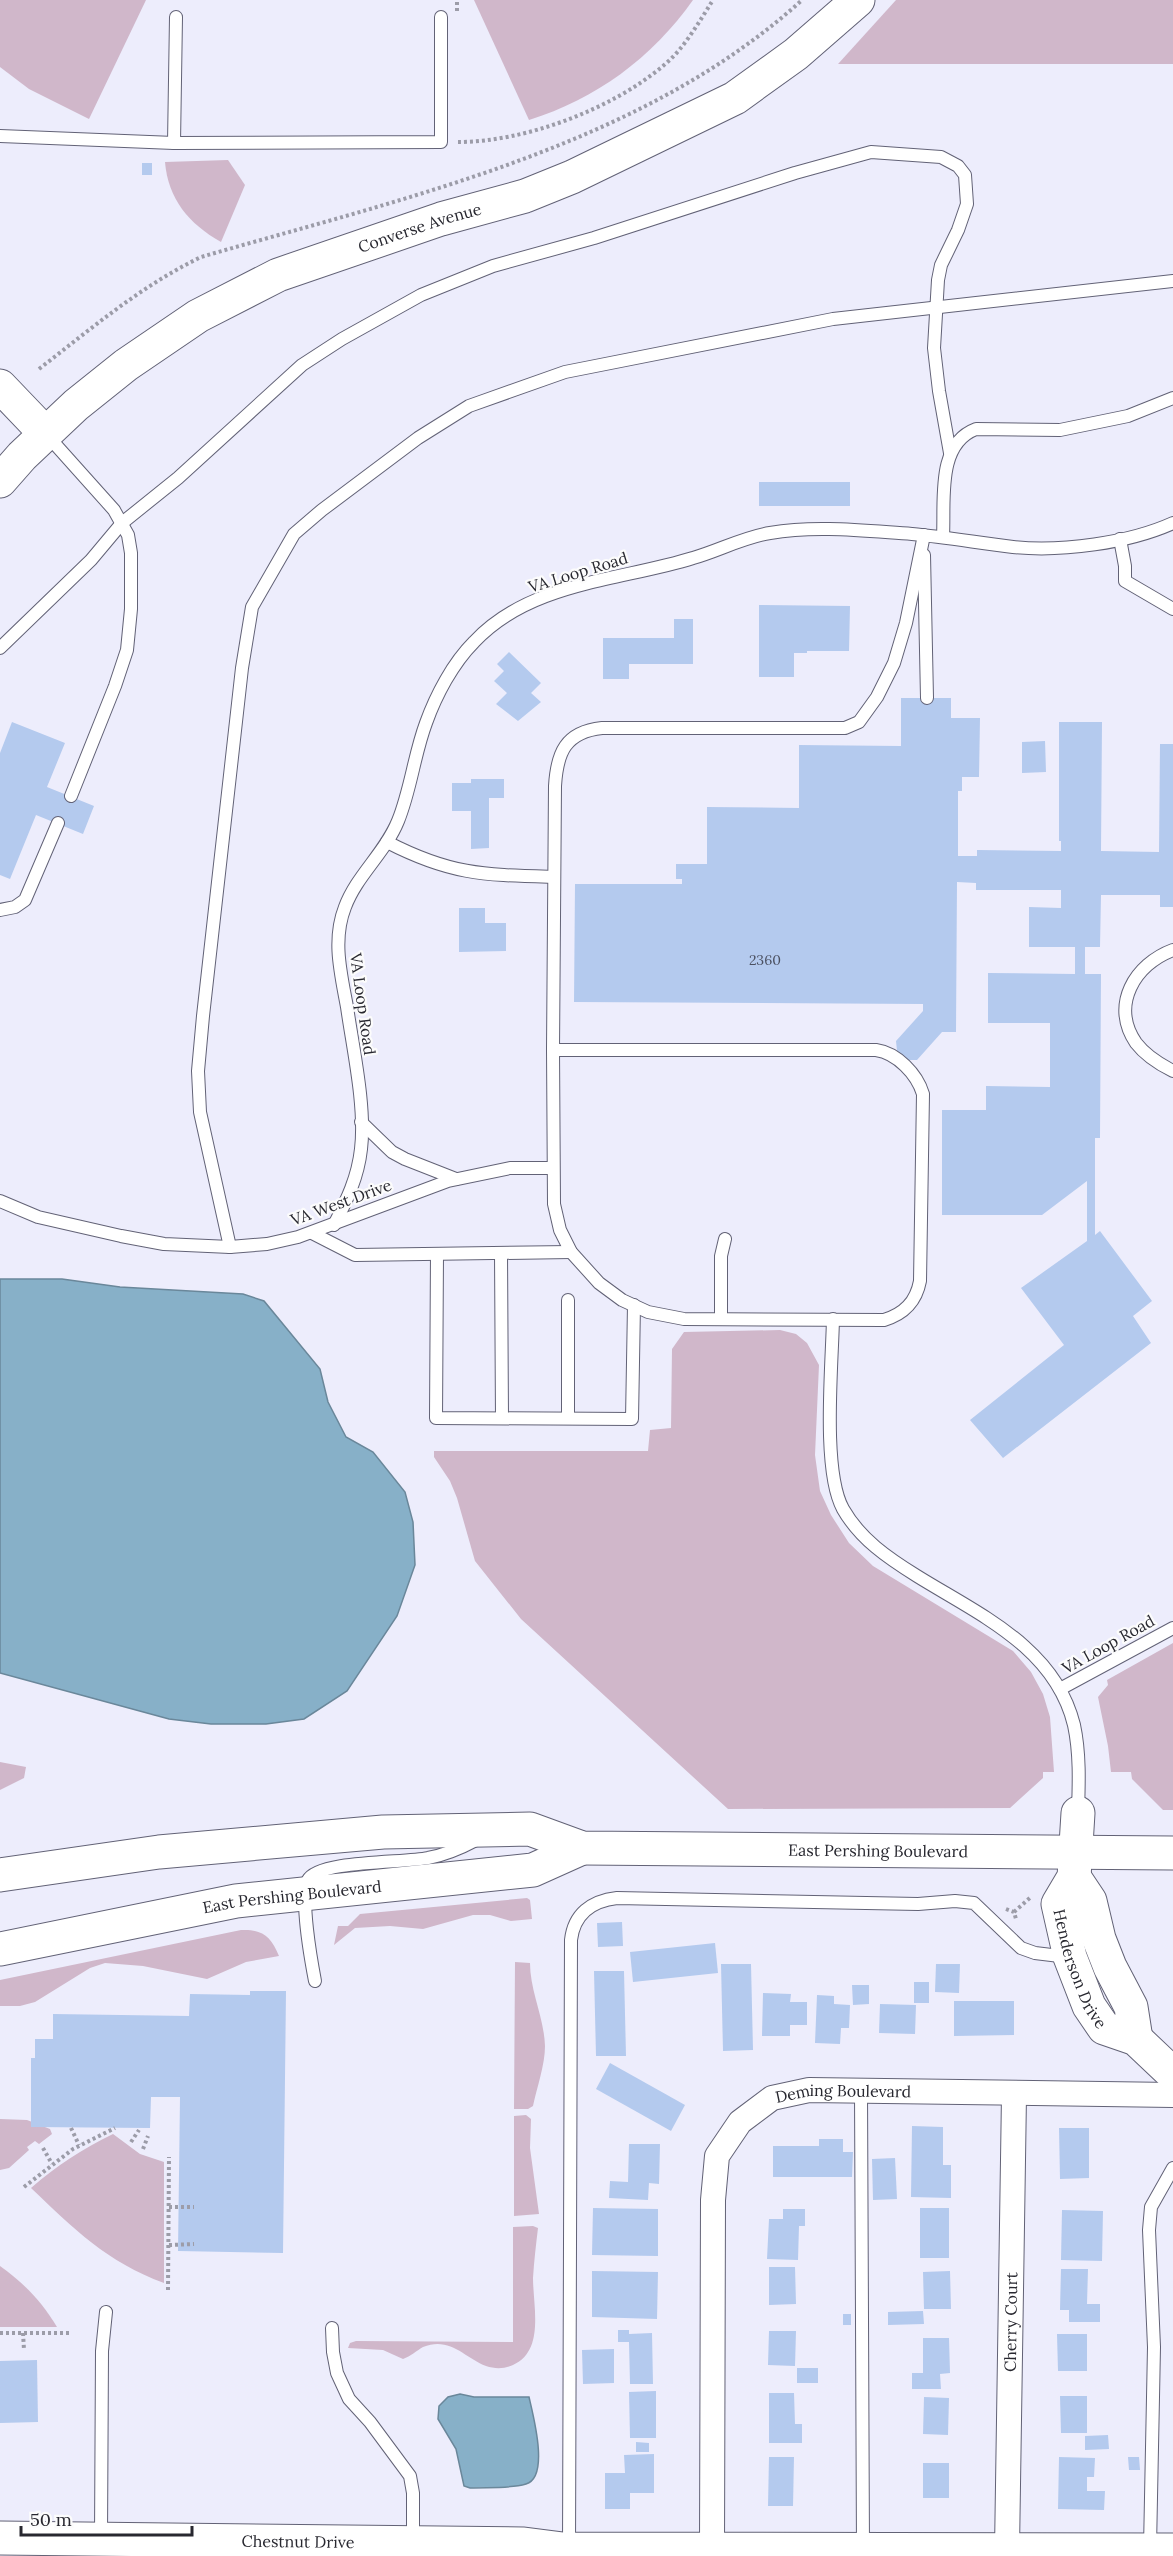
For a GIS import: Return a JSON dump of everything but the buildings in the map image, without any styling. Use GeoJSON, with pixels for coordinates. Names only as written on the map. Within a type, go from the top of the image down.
{"type":"FeatureCollection","features":[{"type":"Feature","properties":{"kind":"main road","name":"Converse Avenue"},"geometry":{"type":"LineString","coordinates":[[0,481],[45,433],[76,405],[126,365],[198,316],[278,275],[441,219],[525,196],[572,177],[735,98],[796,54],[858,0]]}},
{"type":"Feature","properties":{"kind":"main road"},"geometry":{"type":"LineString","coordinates":[[0,386],[45,433]]}},
{"type":"Feature","properties":{"kind":"main road","name":"Henderson Drive"},"geometry":{"type":"LineString","coordinates":[[1078,1813],[1075,1865],[1058,1904],[1070,1957],[1089,2006],[1104,2028],[1136,2039],[1173,2074]]}},
{"type":"Feature","properties":{"kind":"main road","name":"East Pershing Boulevard"},"geometry":{"type":"LineString","coordinates":[[0,1875],[113,1858],[233,1845],[383,1832],[495,1829],[530,1829],[582,1848],[1075,1865],[1173,1853]]}},
{"type":"Feature","properties":{"kind":"main road","name":"East Pershing Boulevard"},"geometry":{"type":"LineString","coordinates":[[0,1949],[236,1901],[533,1870],[582,1848]]}},
{"type":"Feature","properties":{"kind":"main road","name":"Henderson Drive"},"geometry":{"type":"LineString","coordinates":[[1075,1865],[1090,1900],[1099,1939],[1110,1967],[1131,2007],[1136,2039]]}},
{"type":"Feature","properties":{"kind":"main road","name":"Chestnut Drive"},"geometry":{"type":"LineString","coordinates":[[0,2538],[101,2547],[413,2549],[524,2544],[565,2551],[864,2549],[1158,2552]]}},
{"type":"Feature","properties":{"kind":"street","name":"Deming Boulevard"},"geometry":{"type":"LineString","coordinates":[[712,2549],[713,2200],[717,2156],[740,2122],[772,2098],[809,2090],[1014,2095],[1173,2095]]}},
{"type":"Feature","properties":{"kind":"street","name":"Cherry Court"},"geometry":{"type":"LineString","coordinates":[[1007,2550],[1014,2095]]}},
{"type":"Feature","properties":{"kind":"lane"},"geometry":{"type":"LineString","coordinates":[[174,142],[176,17]]}},
{"type":"Feature","properties":{"kind":"lane"},"geometry":{"type":"LineString","coordinates":[[0,136],[174,142],[441,142],[441,17]]}},
{"type":"Feature","properties":{"kind":"lane"},"geometry":{"type":"LineString","coordinates":[[0,648],[91,560],[122,523],[178,478],[302,365],[342,339],[421,295],[493,266],[594,238],[795,173],[871,152],[940,157],[958,166],[965,175],[967,204],[958,230],[940,265],[936,306],[934,348],[950,453]]}},
{"type":"Feature","properties":{"kind":"lane"},"geometry":{"type":"LineString","coordinates":[[230,1248],[200,1112],[198,1071],[202,1016],[242,668],[252,607],[294,534],[322,510],[418,438],[469,406],[565,372],[833,319],[1173,281]]}},
{"type":"Feature","properties":{"kind":"lane"},"geometry":{"type":"LineString","coordinates":[[943,536],[946,469],[950,453],[957,440],[976,429],[1060,430],[1128,416],[1173,398]]}},
{"type":"Feature","properties":{"kind":"lane"},"geometry":{"type":"LineString","coordinates":[[45,433],[103,496],[128,535],[131,553],[131,609],[127,650],[71,796]]}},
{"type":"Feature","properties":{"kind":"lane","name":"VA Loop Road"},"geometry":{"type":"LineString","coordinates":[[334,1225],[352,1190],[362,1146],[362,1122],[354,1054],[338,955],[339,929],[344,909],[354,888],[387,842],[399,819],[426,723],[438,696],[451,672],[473,642],[504,618],[528,604],[554,594],[599,580],[690,559],[771,532],[843,530],[943,536],[1025,548],[1120,539],[1173,523]]}},
{"type":"Feature","properties":{"kind":"lane"},"geometry":{"type":"LineString","coordinates":[[924,535],[927,698]]}},
{"type":"Feature","properties":{"kind":"lane"},"geometry":{"type":"LineString","coordinates":[[553,1050],[876,1050],[890,1053],[917,1078],[923,1094],[920,1281],[913,1302],[896,1317],[884,1320],[670,1317],[648,1312],[599,1283],[571,1252],[560,1230],[554,1204],[553,1050],[554,877],[556,769],[564,748],[577,734],[602,728],[845,728],[860,722],[877,697],[894,663],[906,623],[924,535]]}},
{"type":"Feature","properties":{"kind":"lane"},"geometry":{"type":"LineString","coordinates":[[1120,539],[1125,581],[1173,609]]}},
{"type":"Feature","properties":{"kind":"lane"},"geometry":{"type":"LineString","coordinates":[[0,910],[15,908],[25,900],[58,823]]}},
{"type":"Feature","properties":{"kind":"lane"},"geometry":{"type":"LineString","coordinates":[[387,842],[419,858],[465,872],[484,875],[554,877]]}},
{"type":"Feature","properties":{"kind":"lane"},"geometry":{"type":"LineString","coordinates":[[1173,950],[1158,955],[1142,968],[1131,984],[1126,1004],[1127,1024],[1136,1042],[1149,1057],[1173,1071]]}},
{"type":"Feature","properties":{"kind":"lane"},"geometry":{"type":"LineString","coordinates":[[362,1122],[392,1152],[456,1179]]}},
{"type":"Feature","properties":{"kind":"lane","name":"VA West Drive"},"geometry":{"type":"LineString","coordinates":[[0,1201],[38,1217],[111,1234],[164,1244],[230,1248],[267,1244],[312,1233],[386,1203],[456,1179],[510,1168],[553,1168]]}},
{"type":"Feature","properties":{"kind":"lane"},"geometry":{"type":"LineString","coordinates":[[312,1233],[355,1256],[571,1252]]}},
{"type":"Feature","properties":{"kind":"lane"},"geometry":{"type":"LineString","coordinates":[[721,1319],[721,1256],[725,1239]]}},
{"type":"Feature","properties":{"kind":"lane"},"geometry":{"type":"LineString","coordinates":[[501,1253],[502,1418]]}},
{"type":"Feature","properties":{"kind":"lane"},"geometry":{"type":"LineString","coordinates":[[437,1254],[436,1418],[632,1419],[634,1305]]}},
{"type":"Feature","properties":{"kind":"lane"},"geometry":{"type":"LineString","coordinates":[[568,1300],[568,1418]]}},
{"type":"Feature","properties":{"kind":"lane"},"geometry":{"type":"LineString","coordinates":[[833,1319],[831,1459],[834,1486],[843,1508],[872,1545],[896,1563],[1026,1646],[1047,1669],[1060,1689],[1073,1723],[1077,1745],[1078,1813]]}},
{"type":"Feature","properties":{"kind":"lane","name":"VA Loop Road"},"geometry":{"type":"LineString","coordinates":[[1060,1689],[1173,1628]]}},
{"type":"Feature","properties":{"kind":"lane"},"geometry":{"type":"LineString","coordinates":[[315,1981],[309,1947],[305,1894],[309,1878],[315,1872],[428,1858],[459,1849],[495,1829]]}},
{"type":"Feature","properties":{"kind":"lane"},"geometry":{"type":"LineString","coordinates":[[565,2551],[570,1940],[575,1922],[581,1914],[595,1902],[617,1898],[918,1904],[962,1901],[978,1905],[1021,1948],[1035,1953],[1070,1957]]}},
{"type":"Feature","properties":{"kind":"lane"},"geometry":{"type":"LineString","coordinates":[[861,2091],[864,2549]]}},
{"type":"Feature","properties":{"kind":"lane"},"geometry":{"type":"LineString","coordinates":[[1158,2552],[1149,2230],[1151,2207],[1173,2168]]}},
{"type":"Feature","properties":{"kind":"lane"},"geometry":{"type":"LineString","coordinates":[[101,2547],[102,2350],[106,2312]]}},
{"type":"Feature","properties":{"kind":"lane"},"geometry":{"type":"LineString","coordinates":[[332,2328],[337,2373],[349,2399],[370,2422],[410,2476],[413,2493],[413,2549]]}},
{"type":"Feature","properties":{"kind":"path"},"geometry":{"type":"LineString","coordinates":[[441,142],[477,142],[519,135],[581,113],[628,90],[664,65],[696,28],[713,0]]}},
{"type":"Feature","properties":{"kind":"path"},"geometry":{"type":"LineString","coordinates":[[39,369],[127,300],[156,280],[201,257],[499,168],[579,138],[656,100],[720,63],[781,20],[802,0]]}},
{"type":"Feature","properties":{"kind":"path"},"geometry":{"type":"LineString","coordinates":[[1014,1912],[1033,1895]]}},
{"type":"Feature","properties":{"kind":"path"},"geometry":{"type":"LineString","coordinates":[[71,2128],[80,2145]]}},
{"type":"Feature","properties":{"kind":"path"},"geometry":{"type":"LineString","coordinates":[[24,2187],[80,2145],[115,2128]]}},
{"type":"Feature","properties":{"kind":"path"},"geometry":{"type":"LineString","coordinates":[[132,2142],[139,2130]]}},
{"type":"Feature","properties":{"kind":"path"},"geometry":{"type":"LineString","coordinates":[[143,2149],[148,2136]]}},
{"type":"Feature","properties":{"kind":"path"},"geometry":{"type":"LineString","coordinates":[[43,2148],[52,2164]]}},
{"type":"Feature","properties":{"kind":"path"},"geometry":{"type":"LineString","coordinates":[[168,2290],[169,2157]]}},
{"type":"Feature","properties":{"kind":"path"},"geometry":{"type":"LineString","coordinates":[[169,2208],[194,2207]]}},
{"type":"Feature","properties":{"kind":"path"},"geometry":{"type":"LineString","coordinates":[[169,2245],[194,2244]]}},
{"type":"Feature","properties":{"kind":"path"},"geometry":{"type":"LineString","coordinates":[[0,2333],[69,2333]]}},
{"type":"Feature","properties":{"kind":"path"},"geometry":{"type":"LineString","coordinates":[[23,2333],[24,2350]]}},
{"type":"Feature","properties":{"kind":"shaded area"},"geometry":{"type":"Polygon","coordinates":[[[0,0],[146,0],[89,119],[29,89],[0,67],[0,0]]]}},
{"type":"Feature","properties":{"kind":"shaded area"},"geometry":{"type":"Polygon","coordinates":[[[474,0],[693,0],[660,40],[621,74],[577,101],[529,120],[474,0]]]}},
{"type":"Feature","properties":{"kind":"shaded area"},"geometry":{"type":"Polygon","coordinates":[[[896,0],[1173,0],[1173,64],[838,64],[896,0]]]}},
{"type":"Feature","properties":{"kind":"shaded area"},"geometry":{"type":"Polygon","coordinates":[[[228,160],[245,185],[221,242],[199,227],[182,209],[171,188],[165,162],[228,160]]]}},
{"type":"Feature","properties":{"kind":"shaded area"},"geometry":{"type":"Polygon","coordinates":[[[780,1330],[796,1334],[807,1343],[819,1365],[815,1455],[820,1491],[831,1515],[849,1543],[873,1566],[1013,1651],[1031,1672],[1043,1694],[1050,1717],[1054,1772],[1043,1772],[1043,1778],[1010,1808],[728,1809],[521,1619],[475,1561],[457,1498],[450,1481],[434,1457],[434,1451],[648,1451],[650,1430],[671,1428],[672,1349],[684,1332],[780,1330]]]}},
{"type":"Feature","properties":{"kind":"shaded area"},"geometry":{"type":"Polygon","coordinates":[[[1173,1643],[1173,1810],[1163,1810],[1132,1779],[1131,1772],[1111,1772],[1098,1697],[1108,1685],[1107,1680],[1173,1643]]]}},
{"type":"Feature","properties":{"kind":"shaded area"},"geometry":{"type":"Polygon","coordinates":[[[0,1762],[26,1767],[24,1778],[0,1790],[0,1762]]]}},
{"type":"Feature","properties":{"kind":"shaded area"},"geometry":{"type":"Polygon","coordinates":[[[527,1898],[530,1900],[532,1919],[511,1921],[490,1915],[473,1915],[423,1929],[390,1926],[355,1928],[334,1945],[338,1926],[348,1926],[360,1914],[527,1898]]]}},
{"type":"Feature","properties":{"kind":"shaded area"},"geometry":{"type":"Polygon","coordinates":[[[241,1930],[255,1931],[265,1935],[273,1943],[279,1956],[246,1962],[207,1979],[143,1966],[105,1963],[90,1968],[35,2002],[20,2006],[0,2006],[0,1980],[241,1930]]]}},
{"type":"Feature","properties":{"kind":"shaded area"},"geometry":{"type":"Polygon","coordinates":[[[515,1962],[530,1963],[545,2046],[533,2106],[528,2109],[514,2109],[515,1962]]]}},
{"type":"Feature","properties":{"kind":"shaded area"},"geometry":{"type":"Polygon","coordinates":[[[526,2115],[531,2119],[530,2148],[539,2214],[514,2216],[514,2116],[526,2115]]]}},
{"type":"Feature","properties":{"kind":"shaded area"},"geometry":{"type":"Polygon","coordinates":[[[0,2119],[27,2120],[50,2129],[52,2134],[39,2144],[35,2141],[27,2147],[29,2150],[9,2168],[0,2170],[0,2119]]]}},
{"type":"Feature","properties":{"kind":"shaded area"},"geometry":{"type":"Polygon","coordinates":[[[113,2134],[140,2154],[164,2162],[164,2283],[108,2255],[77,2231],[31,2188],[70,2158],[113,2134]]]}},
{"type":"Feature","properties":{"kind":"shaded area"},"geometry":{"type":"Polygon","coordinates":[[[513,2227],[538,2228],[533,2278],[535,2327],[530,2349],[513,2365],[503,2368],[486,2366],[457,2349],[441,2344],[423,2347],[403,2359],[383,2350],[348,2348],[350,2343],[356,2341],[513,2342],[513,2227]]]}},
{"type":"Feature","properties":{"kind":"shaded area"},"geometry":{"type":"Polygon","coordinates":[[[0,2266],[32,2294],[57,2327],[0,2327],[0,2266]]]}},
{"type":"Feature","properties":{"kind":"water"},"geometry":{"type":"Polygon","coordinates":[[[0,1279],[62,1279],[120,1287],[243,1294],[264,1301],[320,1369],[328,1402],[346,1437],[373,1452],[405,1492],[413,1522],[415,1565],[397,1616],[347,1691],[304,1719],[266,1724],[211,1724],[169,1719],[0,1673],[0,1279]]]}},
{"type":"Feature","properties":{"kind":"water"},"geometry":{"type":"Polygon","coordinates":[[[460,2394],[474,2397],[529,2397],[539,2458],[533,2479],[526,2484],[513,2487],[470,2488],[464,2486],[456,2449],[438,2419],[439,2406],[448,2397],[460,2394]]]}}]}
